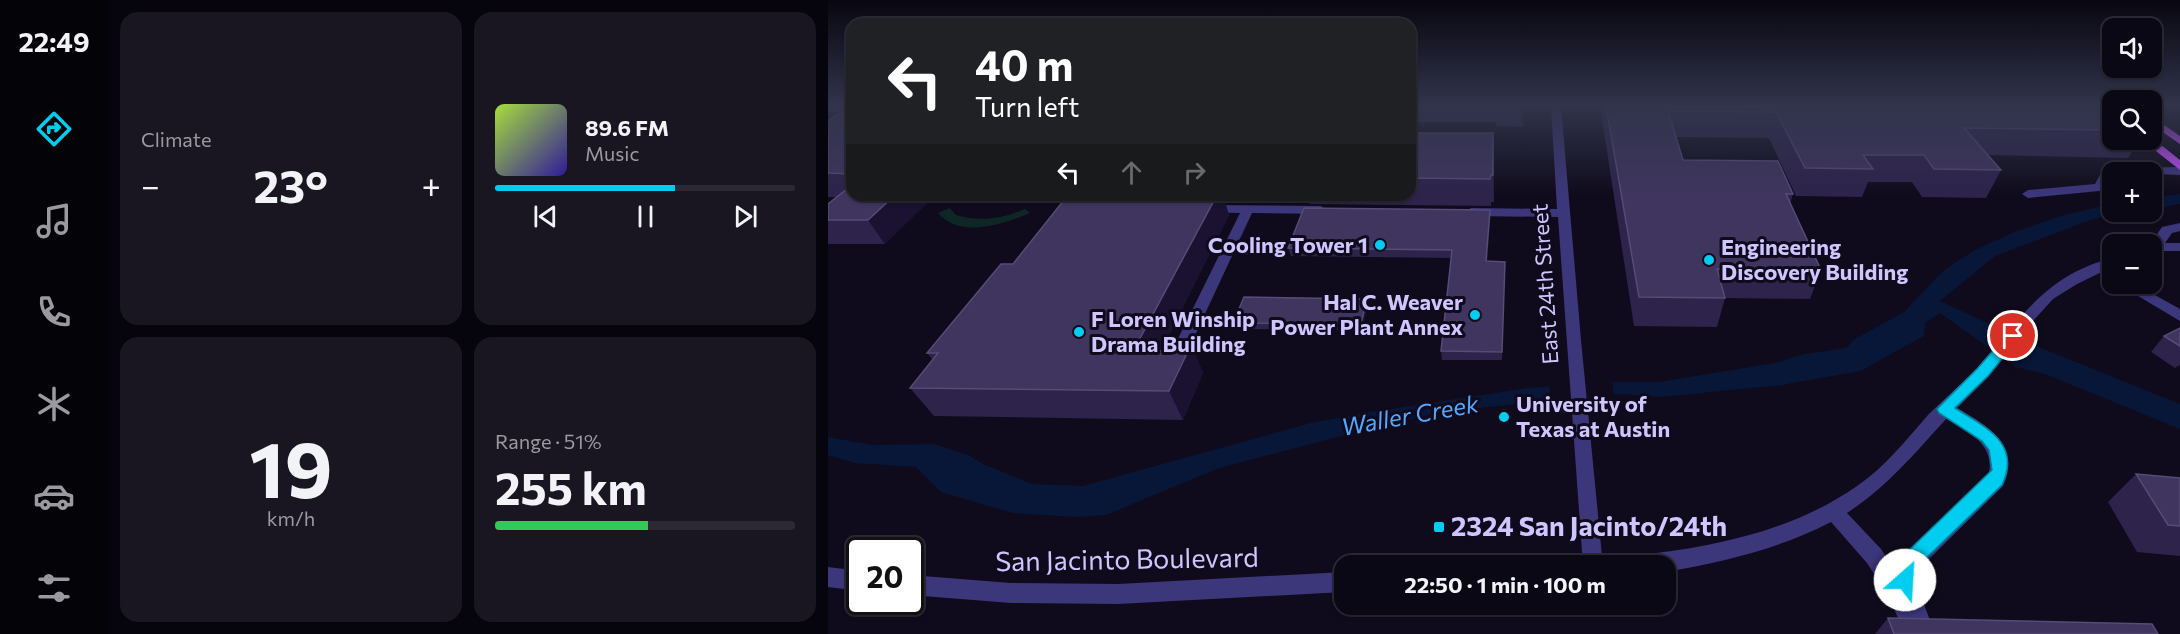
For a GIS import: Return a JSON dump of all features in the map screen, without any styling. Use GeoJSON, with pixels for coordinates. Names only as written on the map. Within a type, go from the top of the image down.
{"type":"FeatureCollection","features":[{"type":"Feature","properties":{"kind":"main road"},"geometry":{"type":"LineString","coordinates":[[2160,150],[2180,166]]}},
{"type":"Feature","properties":{"kind":"street","name":"East 24th Street"},"geometry":{"type":"LineString","coordinates":[[1558,136],[1574,358],[1592,555]]}},
{"type":"Feature","properties":{"kind":"street"},"geometry":{"type":"LineString","coordinates":[[2162,171],[2180,171]]}},
{"type":"Feature","properties":{"kind":"street"},"geometry":{"type":"LineString","coordinates":[[2028,194],[2099,187],[2102,182]]}},
{"type":"Feature","properties":{"kind":"street"},"geometry":{"type":"LineString","coordinates":[[1201,201],[1194,209],[1331,210]]}},
{"type":"Feature","properties":{"kind":"street"},"geometry":{"type":"LineString","coordinates":[[1170,373],[1248,209]]}},
{"type":"Feature","properties":{"kind":"street"},"geometry":{"type":"LineString","coordinates":[[1461,212],[1564,213]]}},
{"type":"Feature","properties":{"kind":"street"},"geometry":{"type":"LineString","coordinates":[[2162,236],[2167,230],[2180,227]]}},
{"type":"Feature","properties":{"kind":"street"},"geometry":{"type":"LineString","coordinates":[[2162,246],[2180,247]]}},
{"type":"Feature","properties":{"kind":"street"},"geometry":{"type":"LineString","coordinates":[[1676,561],[1742,549],[1793,531],[1834,512],[1866,490],[1983,372],[2028,318],[2058,288],[2102,266]]}},
{"type":"Feature","properties":{"kind":"street"},"geometry":{"type":"LineString","coordinates":[[2142,294],[2180,316]]}},
{"type":"Feature","properties":{"kind":"street"},"geometry":{"type":"LineString","coordinates":[[1924,634],[1905,580],[1906,568],[1996,480],[2000,470],[1997,448],[1988,437],[1945,409]]}},
{"type":"Feature","properties":{"kind":"street"},"geometry":{"type":"LineString","coordinates":[[1834,512],[1874,556],[1894,587],[1917,634]]}},
{"type":"Feature","properties":{"kind":"street"},"geometry":{"type":"LineString","coordinates":[[828,578],[846,579]]}},
{"type":"Feature","properties":{"kind":"street","name":"San Jacinto Boulevard"},"geometry":{"type":"LineString","coordinates":[[924,586],[1011,593],[1118,594],[1334,583]]}},
{"type":"Feature","properties":{"kind":"green space"},"geometry":{"type":"Polygon","coordinates":[[[950,208],[956,215],[982,219],[1008,215],[1025,209],[1030,213],[995,225],[970,227],[958,226],[947,221],[938,213],[950,208]]]}},
{"type":"Feature","properties":{"kind":"water"},"geometry":{"type":"Polygon","coordinates":[[[2180,194],[2180,204],[2162,207],[2162,196],[2180,194]]]}},
{"type":"Feature","properties":{"kind":"water","name":"Waller Creek"},"geometry":{"type":"Polygon","coordinates":[[[2102,206],[2102,217],[1995,256],[1940,301],[2036,346],[2180,404],[2180,429],[2045,374],[2016,367],[1940,313],[1925,323],[1924,336],[1860,371],[1782,385],[1659,397],[1622,394],[1445,412],[1383,425],[1219,468],[1106,515],[1076,517],[1013,513],[941,492],[916,467],[855,463],[828,455],[828,437],[872,445],[934,444],[968,455],[983,464],[1032,484],[1083,486],[1311,423],[1358,414],[1528,388],[1605,382],[1659,382],[1775,363],[1804,354],[1846,348],[1855,339],[1904,312],[1944,270],[1975,250],[2015,232],[2060,216],[2102,206]]]}},
{"type":"Feature","properties":{"kind":"pier"},"geometry":{"type":"Polygon","coordinates":[[[1612,379],[1614,398],[1550,403],[1549,384],[1612,379]]]}},
{"type":"Feature","properties":{"kind":"building"},"geometry":{"type":"Polygon","coordinates":[[[828,136],[846,136],[846,174],[828,173],[828,136]]]}},
{"type":"Feature","properties":{"kind":"building"},"geometry":{"type":"Polygon","coordinates":[[[1416,136],[1493,136],[1493,175],[1490,179],[1416,178],[1416,136]]]}},
{"type":"Feature","properties":{"kind":"building"},"geometry":{"type":"Polygon","coordinates":[[[1611,136],[1676,136],[1683,160],[1778,161],[1793,194],[1786,194],[1821,270],[1717,269],[1725,298],[1639,297],[1611,136]]]}},
{"type":"Feature","properties":{"kind":"building"},"geometry":{"type":"Polygon","coordinates":[[[1788,136],[1971,136],[2001,170],[1934,169],[1924,155],[1863,155],[1873,169],[1805,168],[1788,136]]]}},
{"type":"Feature","properties":{"kind":"building"},"geometry":{"type":"Polygon","coordinates":[[[846,190],[846,201],[889,201],[868,220],[828,220],[828,204],[846,190]]]}},
{"type":"Feature","properties":{"kind":"building","name":"F Loren Winship Drama Building"},"geometry":{"type":"Polygon","coordinates":[[[1063,201],[1214,201],[1137,344],[1147,344],[1151,351],[1163,351],[1168,344],[1191,345],[1169,391],[910,388],[938,353],[927,353],[1001,264],[1013,264],[1063,201]]]}},
{"type":"Feature","properties":{"kind":"building"},"geometry":{"type":"Polygon","coordinates":[[[1304,208],[1490,210],[1486,261],[1505,262],[1502,352],[1441,351],[1452,250],[1288,248],[1304,208]]]}},
{"type":"Feature","properties":{"kind":"building"},"geometry":{"type":"Polygon","coordinates":[[[1244,297],[1367,299],[1361,324],[1233,323],[1244,297]]]}},
{"type":"Feature","properties":{"kind":"building"},"geometry":{"type":"Polygon","coordinates":[[[2180,328],[2180,346],[2164,336],[2180,328]]]}},
{"type":"Feature","properties":{"kind":"building"},"geometry":{"type":"Polygon","coordinates":[[[2136,474],[2180,478],[2180,526],[2168,525],[2136,474]]]}},
{"type":"Feature","properties":{"kind":"building"},"geometry":{"type":"Polygon","coordinates":[[[1888,618],[2152,624],[2158,634],[1894,634],[1888,618]]]}},
{"type":"Feature","properties":{"kind":"place","name":"Cooling Tower 1"},"geometry":{"type":"Point","coordinates":[1380,245]}},
{"type":"Feature","properties":{"kind":"place","name":"Engineering Discovery Building"},"geometry":{"type":"Point","coordinates":[1709,260]}},
{"type":"Feature","properties":{"kind":"place","name":"Hal C. Weaver Power Plant Annex"},"geometry":{"type":"Point","coordinates":[1475,315]}},
{"type":"Feature","properties":{"kind":"place","name":"F Loren Winship Drama Building"},"geometry":{"type":"Point","coordinates":[1079,332]}},
{"type":"Feature","properties":{"kind":"place","name":"University of Texas at Austin"},"geometry":{"type":"Point","coordinates":[1504,417]}},
{"type":"Feature","properties":{"kind":"place","name":"2324 San Jacinto/24th"},"geometry":{"type":"Point","coordinates":[1439,527]}},
{"type":"Feature","properties":{"kind":"route"},"geometry":{"type":"LineString","coordinates":[[1905,580],[1906,568],[1911,561],[1996,480],[2000,470],[1997,448],[1981,431],[1945,409],[1983,372],[2013,336]]}}]}
